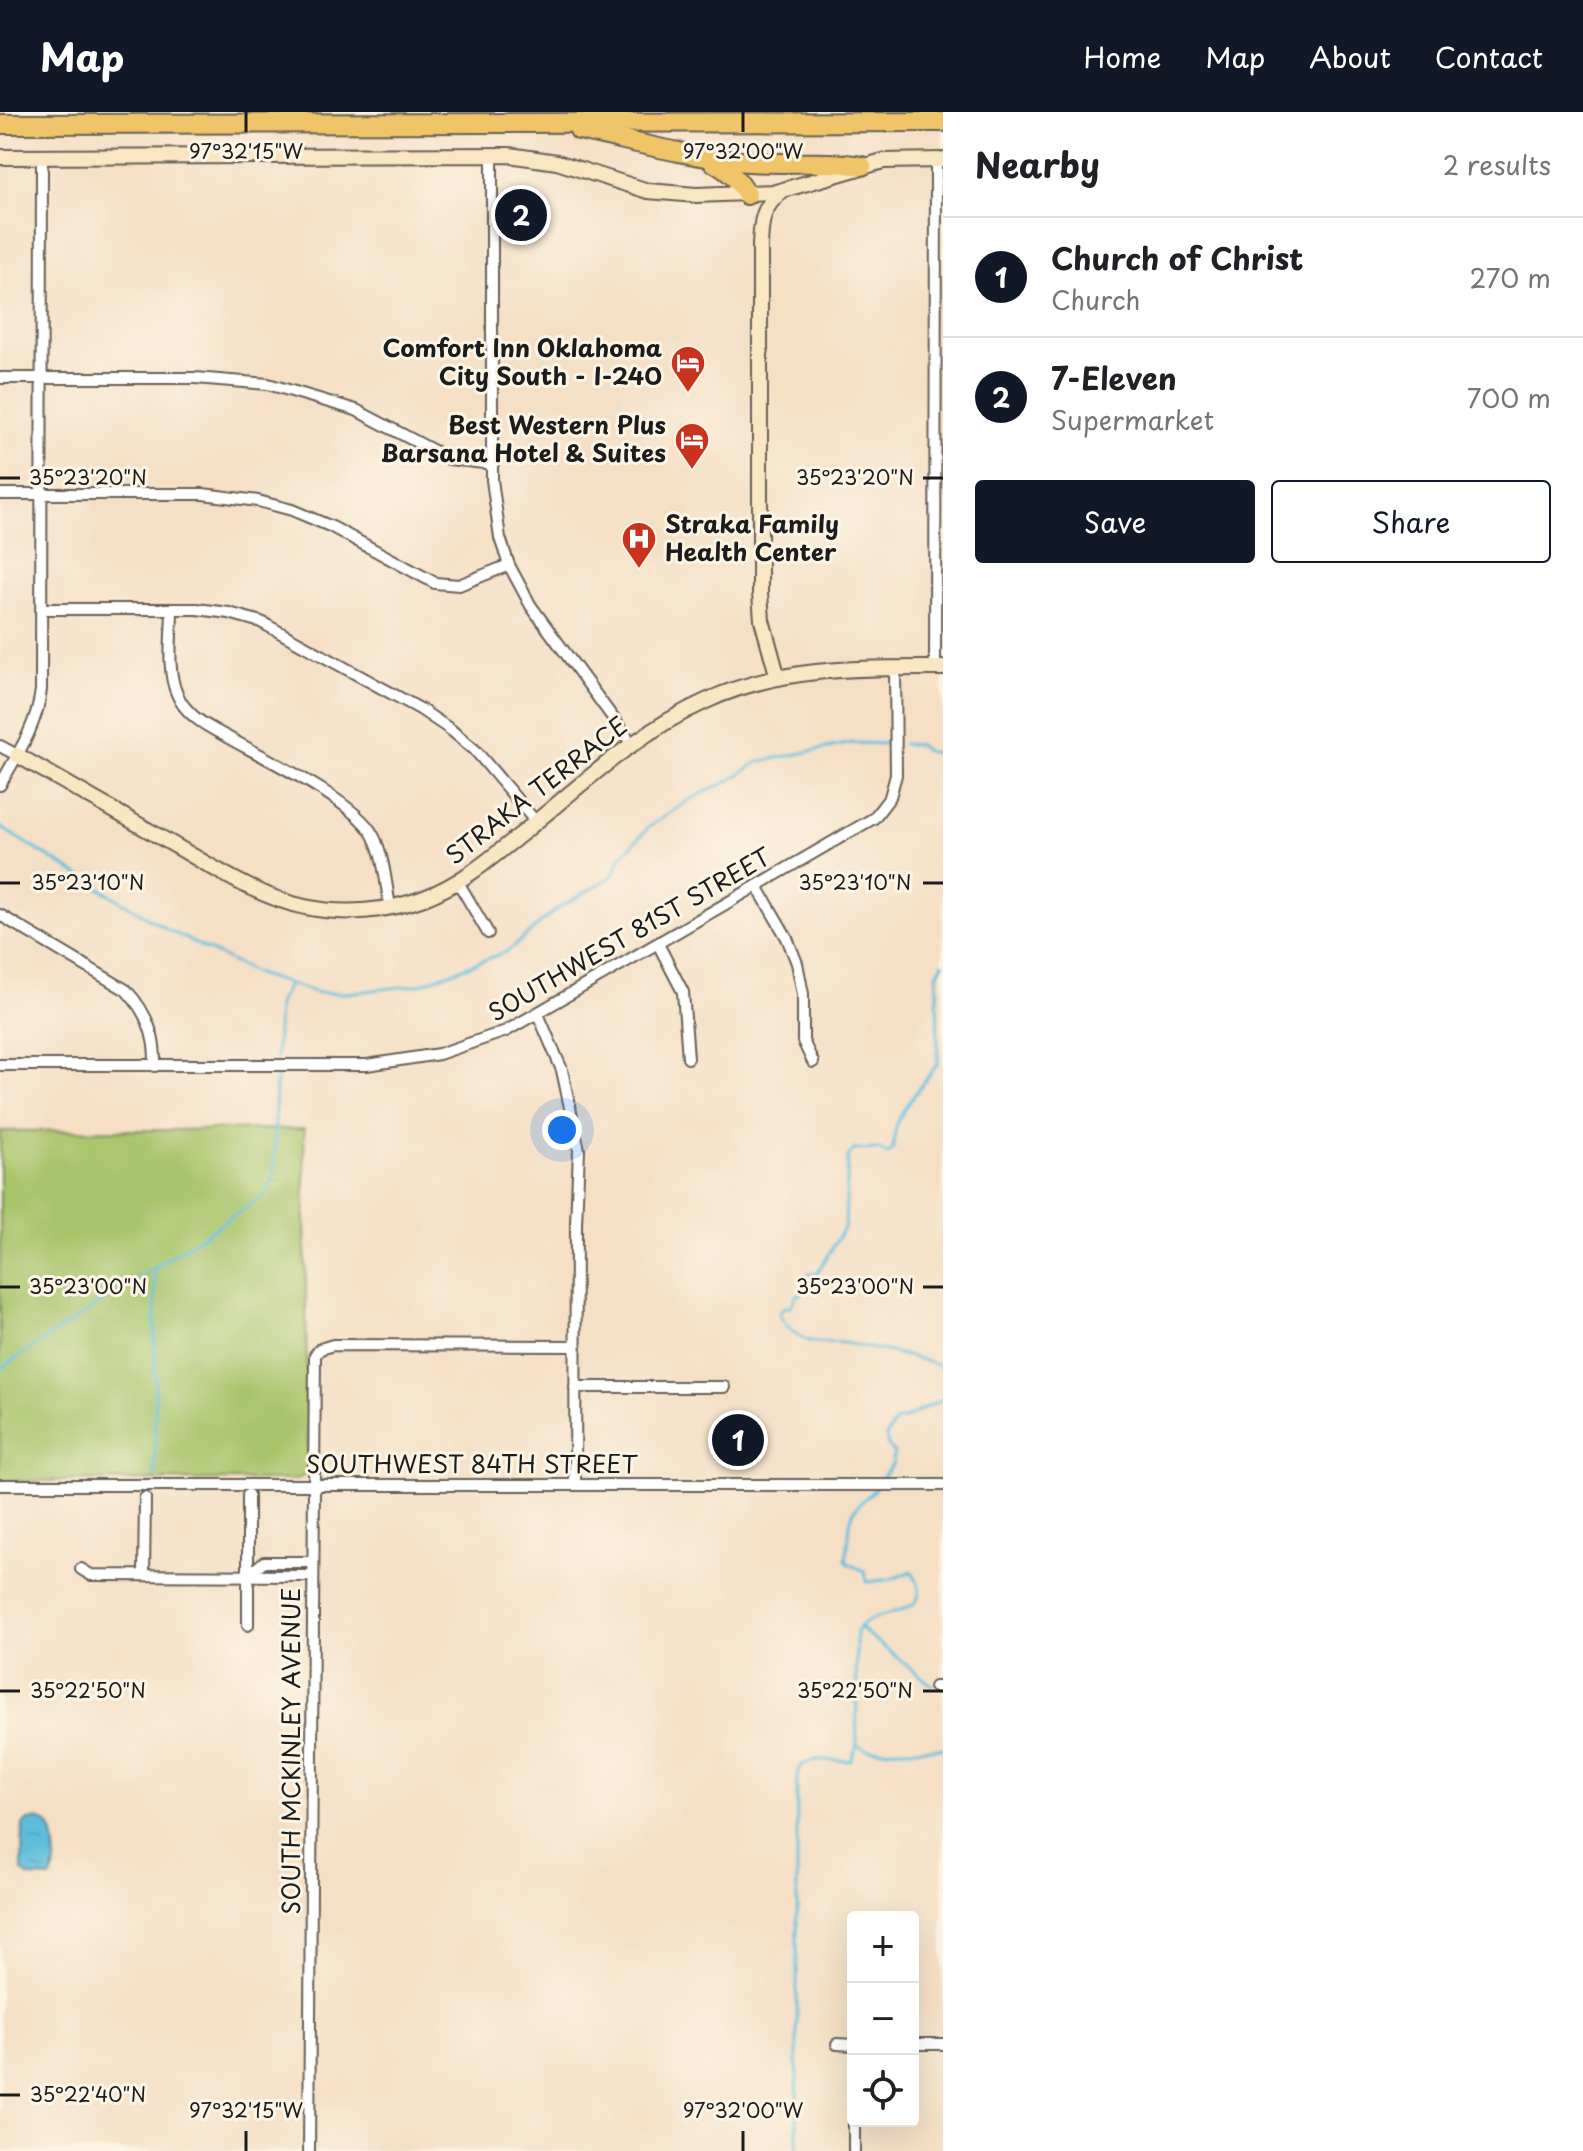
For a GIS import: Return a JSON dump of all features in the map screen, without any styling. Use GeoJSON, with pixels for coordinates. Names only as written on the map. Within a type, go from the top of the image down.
{"type":"FeatureCollection","features":[{"type":"Feature","properties":{"kind":"highway"},"geometry":{"type":"LineString","coordinates":[[541,122],[703,156],[762,163],[840,162],[862,166]]}},
{"type":"Feature","properties":{"kind":"highway"},"geometry":{"type":"LineString","coordinates":[[0,124],[943,122]]}},
{"type":"Feature","properties":{"kind":"highway"},"geometry":{"type":"LineString","coordinates":[[703,156],[728,171],[747,195]]}},
{"type":"Feature","properties":{"kind":"street"},"geometry":{"type":"LineString","coordinates":[[492,155],[496,522],[509,565],[534,611],[632,744]]}},
{"type":"Feature","properties":{"kind":"street"},"geometry":{"type":"LineString","coordinates":[[0,157],[492,155],[557,162],[617,183],[656,192],[747,195],[782,190],[862,166],[899,160],[940,160],[939,668]]}},
{"type":"Feature","properties":{"kind":"street"},"geometry":{"type":"LineString","coordinates":[[0,785],[30,732],[40,698],[42,156]]}},
{"type":"Feature","properties":{"kind":"street"},"geometry":{"type":"LineString","coordinates":[[778,678],[762,620],[760,593],[761,220],[768,203],[782,190]]}},
{"type":"Feature","properties":{"kind":"street"},"geometry":{"type":"LineString","coordinates":[[747,195],[761,220]]}},
{"type":"Feature","properties":{"kind":"street"},"geometry":{"type":"LineString","coordinates":[[0,378],[195,378],[268,384],[356,410],[449,459],[493,464]]}},
{"type":"Feature","properties":{"kind":"street"},"geometry":{"type":"LineString","coordinates":[[0,494],[203,494],[258,501],[292,510],[332,527],[423,578],[442,584],[466,583],[509,565]]}},
{"type":"Feature","properties":{"kind":"street"},"geometry":{"type":"LineString","coordinates":[[42,609],[213,610],[261,622],[420,709],[451,730],[475,750],[536,822]]}},
{"type":"Feature","properties":{"kind":"street"},"geometry":{"type":"LineString","coordinates":[[172,609],[172,676],[182,705],[202,723],[340,801],[361,818],[378,847],[390,907]]}},
{"type":"Feature","properties":{"kind":"street","name":"STRAKA TERRACE"},"geometry":{"type":"LineString","coordinates":[[0,746],[268,896],[305,907],[337,911],[390,907],[425,898],[458,882],[632,744],[706,701],[778,678],[842,668],[939,668]]}},
{"type":"Feature","properties":{"kind":"street","name":"SOUTHWEST 81ST STREET"},"geometry":{"type":"LineString","coordinates":[[0,1065],[353,1066],[402,1062],[465,1047],[538,1014],[865,825],[885,806],[894,786],[895,668]]}},
{"type":"Feature","properties":{"kind":"street"},"geometry":{"type":"LineString","coordinates":[[458,882],[488,933]]}},
{"type":"Feature","properties":{"kind":"street"},"geometry":{"type":"LineString","coordinates":[[757,886],[787,938],[797,963],[803,994],[803,1041],[813,1062]]}},
{"type":"Feature","properties":{"kind":"street"},"geometry":{"type":"LineString","coordinates":[[0,915],[126,990],[140,1005],[150,1024],[155,1066]]}},
{"type":"Feature","properties":{"kind":"street"},"geometry":{"type":"LineString","coordinates":[[658,944],[683,992],[688,1058]]}},
{"type":"Feature","properties":{"kind":"street"},"geometry":{"type":"LineString","coordinates":[[538,1014],[562,1070],[578,1141],[575,1485]]}},
{"type":"Feature","properties":{"kind":"street","name":"SOUTH MCKINLEY AVENUE"},"geometry":{"type":"LineString","coordinates":[[309,2151],[313,1364],[317,1351],[333,1345],[575,1346]]}},
{"type":"Feature","properties":{"kind":"street"},"geometry":{"type":"LineString","coordinates":[[575,1387],[724,1387]]}},
{"type":"Feature","properties":{"kind":"street","name":"SOUTHWEST 84TH STREET"},"geometry":{"type":"LineString","coordinates":[[0,1485],[943,1485]]}},
{"type":"Feature","properties":{"kind":"street"},"geometry":{"type":"LineString","coordinates":[[248,1495],[248,1625]]}},
{"type":"Feature","properties":{"kind":"street"},"geometry":{"type":"LineString","coordinates":[[144,1575],[145,1498]]}},
{"type":"Feature","properties":{"kind":"street"},"geometry":{"type":"LineString","coordinates":[[248,1575],[264,1562],[312,1562]]}},
{"type":"Feature","properties":{"kind":"street"},"geometry":{"type":"LineString","coordinates":[[81,1569],[91,1575],[313,1576]]}},
{"type":"Feature","properties":{"kind":"street"},"geometry":{"type":"LineString","coordinates":[[837,2044],[847,2045]]}},
{"type":"Feature","properties":{"kind":"street"},"geometry":{"type":"LineString","coordinates":[[919,2044],[943,2044]]}},
{"type":"Feature","properties":{"kind":"street"},"geometry":{"type":"LineString","coordinates":[[854,2127],[854,2151]]}},
{"type":"Feature","properties":{"kind":"green space"},"geometry":{"type":"Polygon","coordinates":[[[304,1129],[306,1474],[296,1480],[0,1481],[0,1131],[304,1129]]]}},
{"type":"Feature","properties":{"kind":"water"},"geometry":{"type":"Polygon","coordinates":[[[28,1820],[44,1821],[50,1828],[55,1859],[50,1878],[29,1877],[22,1871],[23,1825],[28,1820]]]}},
{"type":"Feature","properties":{"kind":"waterway"},"geometry":{"type":"LineString","coordinates":[[0,827],[168,930],[257,974],[318,993],[346,993],[418,985],[508,951],[557,909],[613,876],[620,858],[649,827],[689,800],[731,780],[758,762],[852,743],[888,744]]}},
{"type":"Feature","properties":{"kind":"waterway"},"geometry":{"type":"LineString","coordinates":[[903,744],[919,745],[926,751],[943,755]]}},
{"type":"Feature","properties":{"kind":"waterway"},"geometry":{"type":"LineString","coordinates":[[943,963],[937,974],[938,1063],[904,1109],[896,1124],[893,1148],[888,1154],[879,1149],[854,1150],[848,1157],[845,1226],[817,1274],[809,1274],[804,1280],[808,1284],[801,1294],[779,1314],[790,1329],[807,1340],[844,1343],[894,1353],[943,1368]]}},
{"type":"Feature","properties":{"kind":"waterway"},"geometry":{"type":"LineString","coordinates":[[276,1058],[278,1004],[288,985]]}},
{"type":"Feature","properties":{"kind":"waterway"},"geometry":{"type":"LineString","coordinates":[[0,1369],[265,1195],[274,1176],[276,1073]]}},
{"type":"Feature","properties":{"kind":"waterway"},"geometry":{"type":"LineString","coordinates":[[155,1268],[155,1476]]}},
{"type":"Feature","properties":{"kind":"waterway"},"geometry":{"type":"LineString","coordinates":[[879,1482],[892,1464],[894,1453],[888,1446],[886,1436],[896,1421],[943,1399]]}},
{"type":"Feature","properties":{"kind":"waterway"},"geometry":{"type":"LineString","coordinates":[[797,2151],[797,1774],[802,1765],[813,1760],[851,1761],[857,1745],[856,1632],[871,1619],[913,1605],[918,1598],[919,1587],[912,1571],[892,1579],[867,1582],[865,1571],[849,1564],[846,1559],[853,1513],[875,1488]]}},
{"type":"Feature","properties":{"kind":"waterway"},"geometry":{"type":"LineString","coordinates":[[860,1628],[932,1685]]}},
{"type":"Feature","properties":{"kind":"waterway"},"geometry":{"type":"LineString","coordinates":[[857,1745],[868,1750],[943,1748]]}},
{"type":"Feature","properties":{"kind":"place","name":"7-Eleven"},"geometry":{"type":"Point","coordinates":[521,215]}},
{"type":"Feature","properties":{"kind":"place","name":"Comfort Inn Oklahoma City South - I-240"},"geometry":{"type":"Point","coordinates":[688,394]}},
{"type":"Feature","properties":{"kind":"place","name":"Best Western Plus Barsana Hotel & Suites"},"geometry":{"type":"Point","coordinates":[692,471]}},
{"type":"Feature","properties":{"kind":"place","name":"Straka Family Health Center"},"geometry":{"type":"Point","coordinates":[639,570]}},
{"type":"Feature","properties":{"kind":"place","name":"Church of Christ"},"geometry":{"type":"Point","coordinates":[738,1440]}}]}
